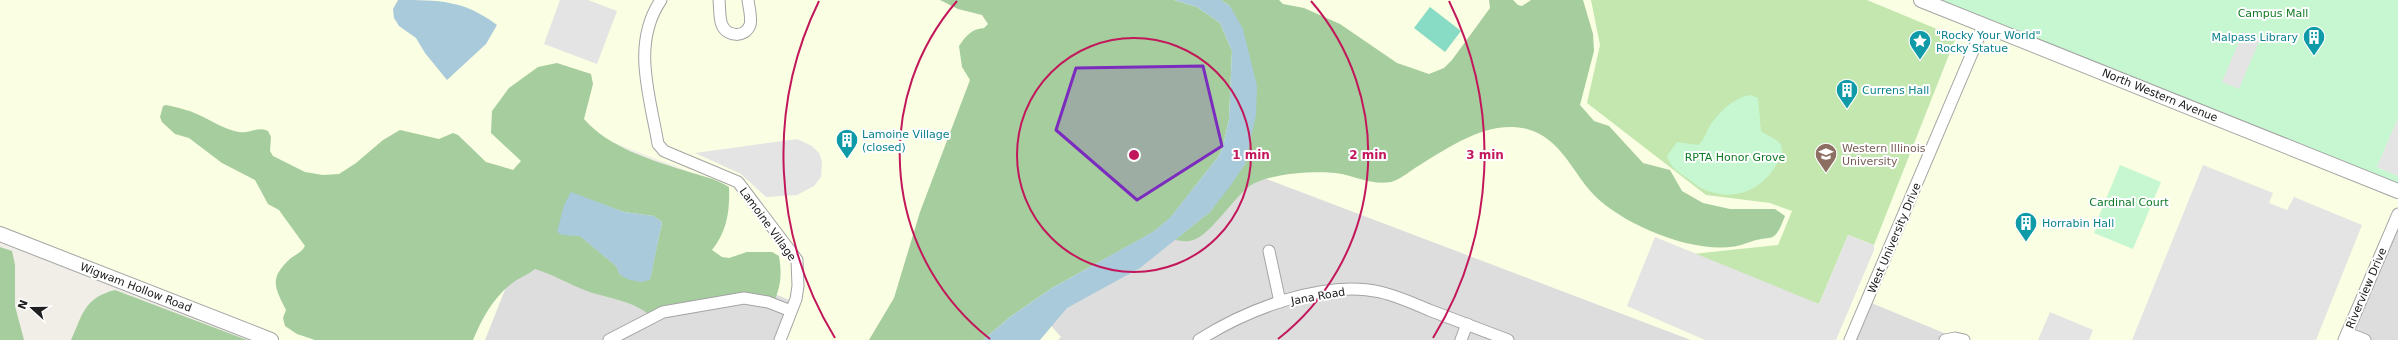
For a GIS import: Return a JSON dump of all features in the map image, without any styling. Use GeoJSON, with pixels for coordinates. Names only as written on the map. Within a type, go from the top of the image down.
{"type":"FeatureCollection","features":[{"type":"Feature","properties":{"kind":"street","name":"Lamoine Village"},"geometry":{"type":"LineString","coordinates":[[660,0],[646,34],[643,58],[659,147],[664,151],[731,178],[743,188],[797,260],[798,286],[791,311]]}},
{"type":"Feature","properties":{"kind":"street"},"geometry":{"type":"LineString","coordinates":[[719,0],[722,25],[729,33],[737,35],[746,32],[750,24],[748,0]]}},
{"type":"Feature","properties":{"kind":"street","name":"North Western Avenue"},"geometry":{"type":"LineString","coordinates":[[1921,0],[2398,191]]}},
{"type":"Feature","properties":{"kind":"street","name":"West University Drive"},"geometry":{"type":"LineString","coordinates":[[1850,340],[1984,25]]}},
{"type":"Feature","properties":{"kind":"street","name":"Riverview Drive"},"geometry":{"type":"LineString","coordinates":[[2345,336],[2398,214]]}},
{"type":"Feature","properties":{"kind":"street","name":"Wigwam Hollow Road"},"geometry":{"type":"LineString","coordinates":[[0,234],[271,340]]}},
{"type":"Feature","properties":{"kind":"street"},"geometry":{"type":"LineString","coordinates":[[1269,251],[1280,302]]}},
{"type":"Feature","properties":{"kind":"street","name":"Jana Road"},"geometry":{"type":"LineString","coordinates":[[1199,340],[1231,322],[1280,302],[1327,292],[1367,290],[1393,296],[1508,340]]}},
{"type":"Feature","properties":{"kind":"street"},"geometry":{"type":"LineString","coordinates":[[609,340],[663,312],[744,298],[768,302],[791,311],[780,340]]}},
{"type":"Feature","properties":{"kind":"street"},"geometry":{"type":"LineString","coordinates":[[1461,340],[1467,324]]}},
{"type":"Feature","properties":{"kind":"street"},"geometry":{"type":"LineString","coordinates":[[2345,336],[2366,340]]}},
{"type":"Feature","properties":{"kind":"street"},"geometry":{"type":"LineString","coordinates":[[1945,340],[1955,338],[1964,340]]}},
{"type":"Feature","properties":{"kind":"highlighted area"},"geometry":{"type":"Polygon","coordinates":[[[1203,66],[1222,146],[1137,200],[1056,130],[1076,68],[1203,66]]]}},
{"type":"Feature","properties":{"kind":"shaded area","name":"Western Illinois University"},"geometry":{"type":"Polygon","coordinates":[[[0,0],[2398,0],[2398,214],[2344,340],[1961,340],[1867,301],[1850,340],[1691,340],[1225,163],[1038,311],[1061,337],[1058,340],[780,340],[794,302],[755,286],[681,300],[727,186],[570,126],[485,340],[272,340],[0,234],[0,0]]]}},
{"type":"Feature","properties":{"kind":"shaded area"},"geometry":{"type":"Polygon","coordinates":[[[560,0],[588,0],[617,11],[597,64],[544,44],[560,0]]]}},
{"type":"Feature","properties":{"kind":"shaded area"},"geometry":{"type":"Polygon","coordinates":[[[2243,32],[2260,39],[2239,89],[2222,82],[2243,32]]]}},
{"type":"Feature","properties":{"kind":"shaded area"},"geometry":{"type":"Polygon","coordinates":[[[960,63],[1691,340],[856,340],[960,63]]]}},
{"type":"Feature","properties":{"kind":"shaded area"},"geometry":{"type":"Polygon","coordinates":[[[2398,118],[2398,176],[2377,167],[2398,118]]]}},
{"type":"Feature","properties":{"kind":"shaded area"},"geometry":{"type":"Polygon","coordinates":[[[797,139],[812,146],[819,153],[822,161],[821,177],[814,186],[797,195],[766,197],[741,174],[695,153],[797,139]]]}},
{"type":"Feature","properties":{"kind":"shaded area"},"geometry":{"type":"Polygon","coordinates":[[[2203,165],[2273,193],[2269,203],[2287,210],[2294,197],[2362,225],[2316,340],[2132,340],[2203,165]]]}},
{"type":"Feature","properties":{"kind":"shaded area"},"geometry":{"type":"Polygon","coordinates":[[[323,172],[798,273],[780,340],[272,340],[323,172]]]}},
{"type":"Feature","properties":{"kind":"shaded area"},"geometry":{"type":"Polygon","coordinates":[[[2398,214],[2398,340],[2344,340],[2398,214]]]}},
{"type":"Feature","properties":{"kind":"shaded area"},"geometry":{"type":"Polygon","coordinates":[[[1848,235],[1874,245],[1874,250],[1836,340],[1705,340],[1627,306],[1655,237],[1819,304],[1848,235]]]}},
{"type":"Feature","properties":{"kind":"shaded area"},"geometry":{"type":"Polygon","coordinates":[[[1867,301],[1961,340],[1850,340],[1867,301]]]}},
{"type":"Feature","properties":{"kind":"shaded area"},"geometry":{"type":"Polygon","coordinates":[[[2050,312],[2093,330],[2089,340],[2038,340],[2050,312]]]}},
{"type":"Feature","properties":{"kind":"green space"},"geometry":{"type":"Polygon","coordinates":[[[940,0],[1174,0],[1197,7],[1220,23],[1232,51],[1229,119],[1223,147],[1218,157],[1170,218],[1153,232],[1052,288],[1010,317],[983,340],[869,340],[894,298],[920,212],[970,80],[962,67],[959,46],[969,34],[984,28],[988,24],[982,15],[958,9],[940,0]]]}},
{"type":"Feature","properties":{"kind":"green space"},"geometry":{"type":"Polygon","coordinates":[[[1221,0],[1279,0],[1283,4],[1304,8],[1340,24],[1397,63],[1429,74],[1444,68],[1452,60],[1490,8],[1489,0],[1513,0],[1518,5],[1522,6],[1531,0],[1583,0],[1593,34],[1594,51],[1580,105],[1594,121],[1609,126],[1643,163],[1670,170],[1682,191],[1703,203],[1730,209],[1775,209],[1785,216],[1775,236],[1730,247],[1710,247],[1666,237],[1625,218],[1607,207],[1586,186],[1565,157],[1549,140],[1539,133],[1527,129],[1512,127],[1497,128],[1468,137],[1454,144],[1401,178],[1391,182],[1378,183],[1342,174],[1321,172],[1283,175],[1260,181],[1251,185],[1244,191],[1212,226],[1196,239],[1189,241],[1175,240],[1210,212],[1245,164],[1230,6],[1221,0]]]}},
{"type":"Feature","properties":{"kind":"green space"},"geometry":{"type":"Polygon","coordinates":[[[1591,0],[1867,0],[1956,37],[1874,245],[1848,235],[1819,304],[1683,255],[1778,245],[1792,211],[1770,203],[1706,195],[1587,103],[1600,45],[1591,0]]]}},
{"type":"Feature","properties":{"kind":"green space","name":"Campus Mall"},"geometry":{"type":"Polygon","coordinates":[[[1922,0],[2398,0],[2398,118],[2377,167],[2398,176],[2398,191],[1922,0]]]}},
{"type":"Feature","properties":{"kind":"green space"},"geometry":{"type":"Polygon","coordinates":[[[1430,7],[1461,31],[1445,52],[1414,28],[1430,7]]]}},
{"type":"Feature","properties":{"kind":"green space"},"geometry":{"type":"Polygon","coordinates":[[[557,63],[591,74],[593,84],[584,119],[605,137],[618,145],[645,157],[713,179],[729,187],[729,204],[724,228],[712,250],[722,257],[729,258],[747,252],[772,252],[779,256],[780,280],[778,292],[773,304],[756,299],[652,317],[645,311],[629,303],[587,291],[535,269],[514,282],[493,302],[480,324],[473,340],[315,340],[297,334],[285,326],[283,318],[286,310],[279,295],[276,282],[279,271],[305,246],[279,210],[268,204],[255,180],[222,163],[189,138],[175,134],[162,122],[160,117],[163,106],[166,105],[199,115],[234,131],[247,132],[261,129],[268,131],[271,137],[270,151],[273,156],[305,172],[323,175],[339,174],[356,163],[383,140],[400,130],[439,139],[453,133],[458,135],[486,162],[513,170],[521,161],[491,133],[492,111],[509,88],[538,67],[557,63]],[[571,193],[574,235],[580,236],[616,266],[620,275],[650,280],[662,222],[654,216],[624,212],[571,193]]]}},
{"type":"Feature","properties":{"kind":"green space","name":"RPTA Honor Grove"},"geometry":{"type":"Polygon","coordinates":[[[1750,95],[1758,98],[1761,131],[1777,141],[1782,148],[1782,153],[1770,174],[1755,187],[1747,191],[1728,195],[1708,191],[1699,187],[1680,174],[1670,163],[1667,156],[1677,142],[1698,145],[1702,141],[1711,124],[1723,110],[1738,99],[1750,95]]]}},
{"type":"Feature","properties":{"kind":"green space","name":"Cardinal Court"},"geometry":{"type":"Polygon","coordinates":[[[2120,165],[2161,182],[2133,249],[2094,233],[2099,222],[2097,221],[2120,165]]]}},
{"type":"Feature","properties":{"kind":"green space"},"geometry":{"type":"Polygon","coordinates":[[[0,247],[12,251],[15,265],[15,306],[24,340],[0,340],[0,247]]]}},
{"type":"Feature","properties":{"kind":"green space"},"geometry":{"type":"Polygon","coordinates":[[[115,290],[247,340],[71,340],[82,315],[91,302],[105,293],[115,290]]]}},
{"type":"Feature","properties":{"kind":"water"},"geometry":{"type":"Polygon","coordinates":[[[398,0],[439,1],[462,6],[485,17],[497,25],[486,44],[447,80],[425,53],[416,38],[399,26],[394,18],[393,9],[398,0]]]}},
{"type":"Feature","properties":{"kind":"water"},"geometry":{"type":"Polygon","coordinates":[[[1174,0],[1221,0],[1230,6],[1243,29],[1257,86],[1256,115],[1245,164],[1210,212],[1140,268],[1067,308],[1040,340],[983,340],[1010,317],[1052,288],[1153,232],[1170,218],[1218,157],[1223,147],[1229,119],[1232,51],[1220,23],[1197,7],[1174,0]]]}},
{"type":"Feature","properties":{"kind":"water"},"geometry":{"type":"Polygon","coordinates":[[[571,192],[624,212],[654,216],[662,222],[650,280],[641,282],[630,280],[620,275],[616,266],[580,236],[562,235],[557,232],[564,205],[571,192]]]}},
{"type":"Feature","properties":{"kind":"place","name":"Malpass Library"},"geometry":{"type":"Point","coordinates":[2314,56]}},
{"type":"Feature","properties":{"kind":"place","name":"\"Rocky Your World\" Rocky Statue"},"geometry":{"type":"Point","coordinates":[1920,60]}},
{"type":"Feature","properties":{"kind":"place","name":"Currens Hall"},"geometry":{"type":"Point","coordinates":[1847,110]}},
{"type":"Feature","properties":{"kind":"place","name":"Lamoine Village (closed)"},"geometry":{"type":"Point","coordinates":[847,160]}},
{"type":"Feature","properties":{"kind":"place","name":"Western Illinois University"},"geometry":{"type":"Point","coordinates":[1826,174]}},
{"type":"Feature","properties":{"kind":"place","name":"Horrabin Hall"},"geometry":{"type":"Point","coordinates":[2026,242]}}]}
